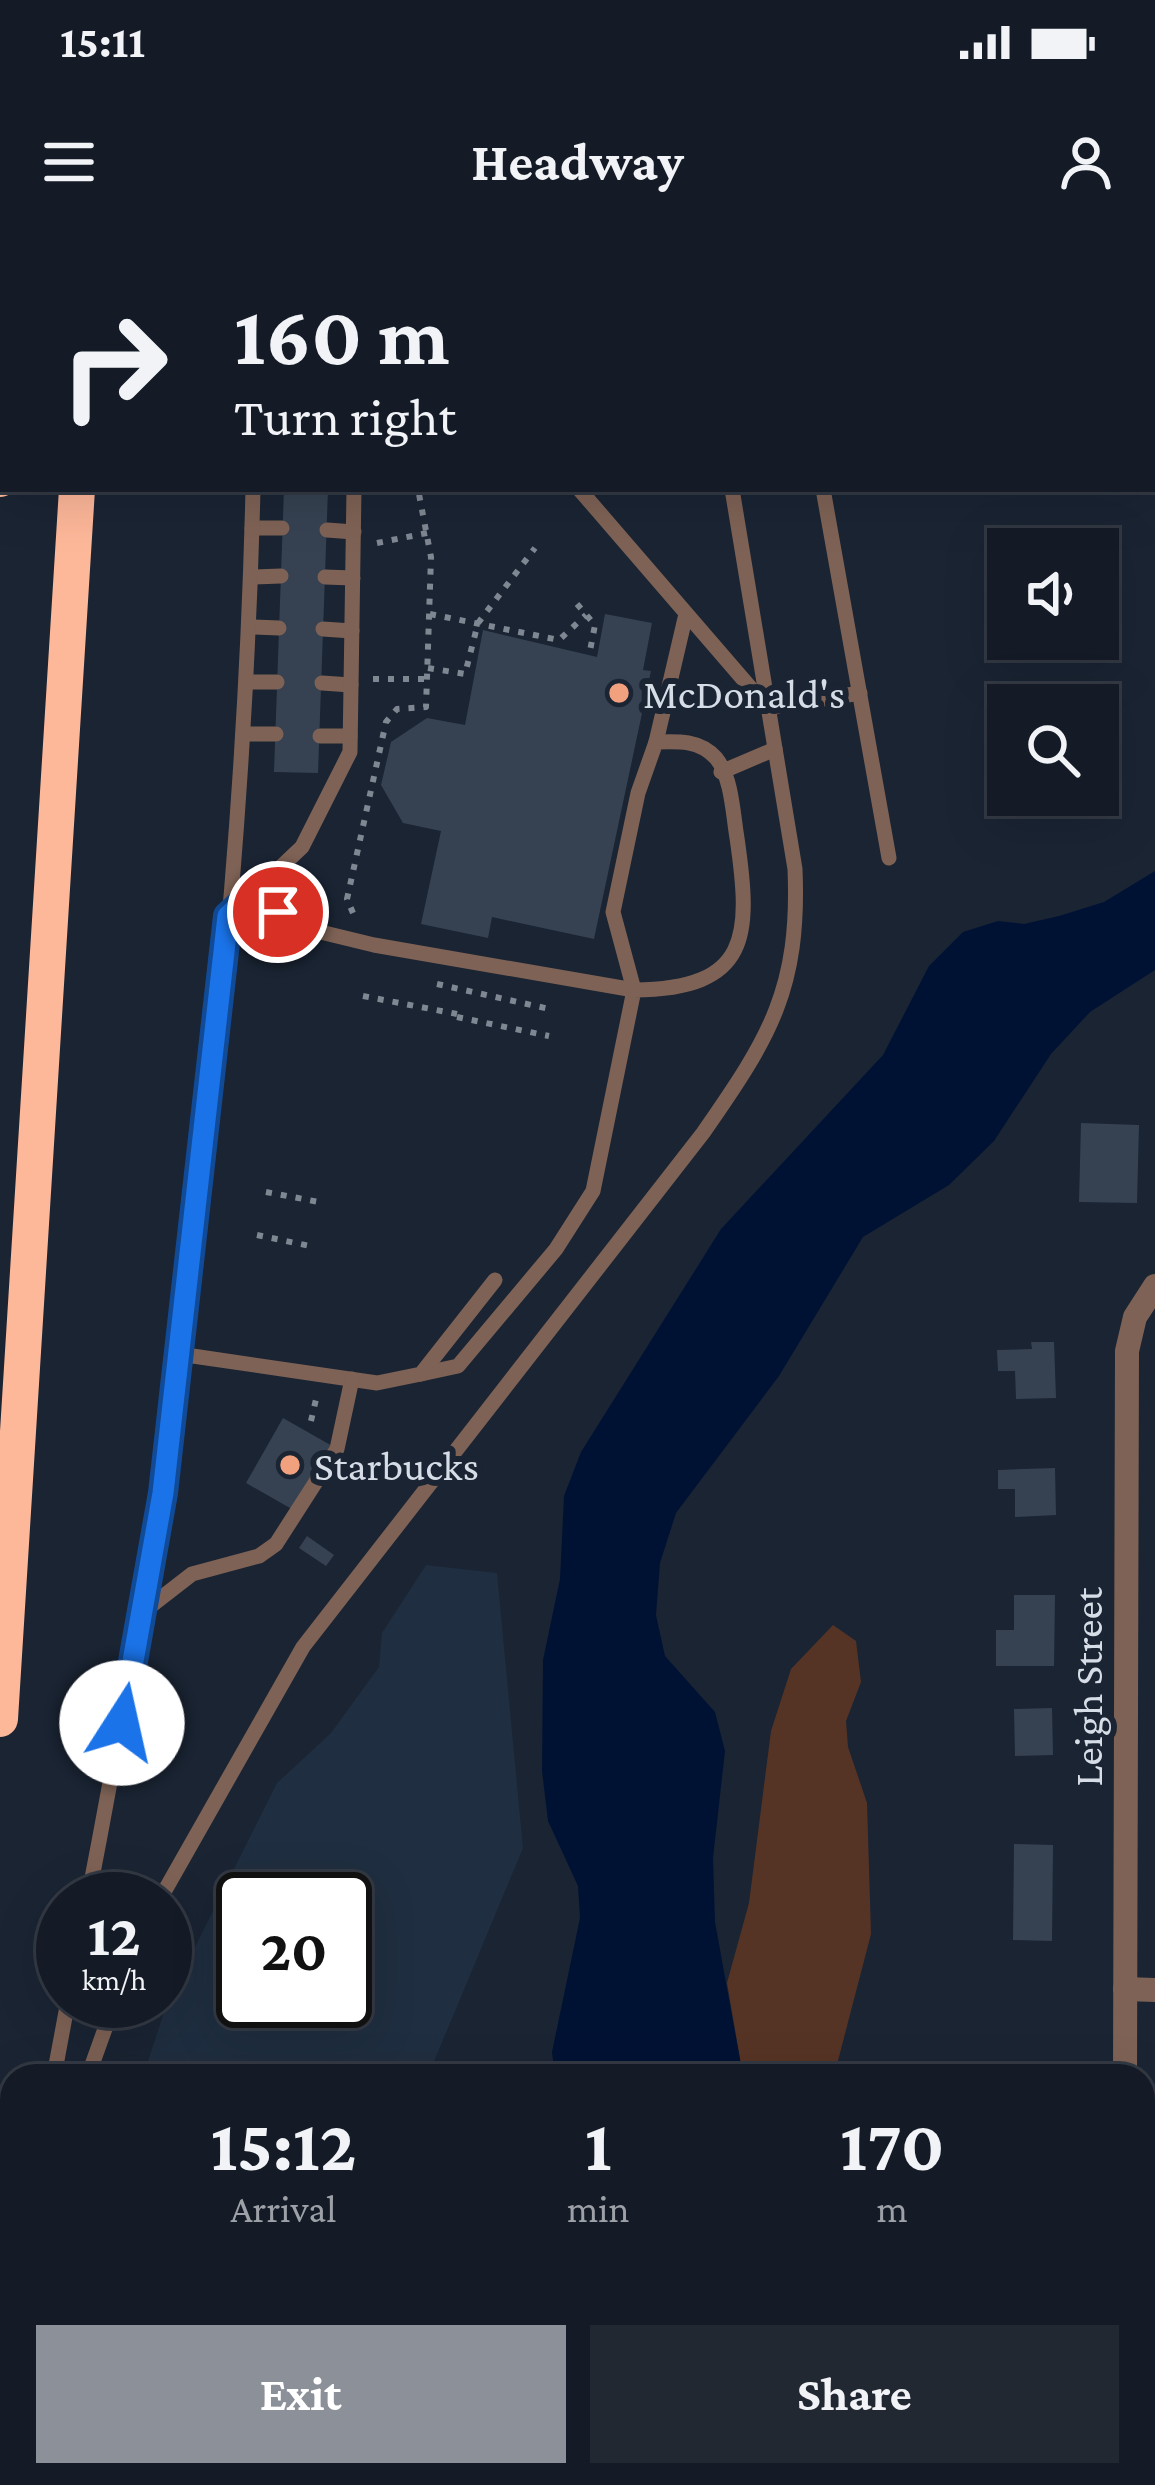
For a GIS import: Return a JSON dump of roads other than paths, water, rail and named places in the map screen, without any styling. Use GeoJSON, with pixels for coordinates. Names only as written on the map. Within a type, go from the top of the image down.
{"type":"FeatureCollection","features":[{"type":"Feature","properties":{"kind":"highway"},"geometry":{"type":"LineString","coordinates":[[0,1719],[77,492]]}},
{"type":"Feature","properties":{"kind":"street","name":"Leigh Street"},"geometry":{"type":"LineString","coordinates":[[1125,2064],[1127,1351],[1148,1294]]}},
{"type":"Feature","properties":{"kind":"street"},"geometry":{"type":"LineString","coordinates":[[1125,1989],[1155,1990]]}},
{"type":"Feature","properties":{"kind":"lane"},"geometry":{"type":"LineString","coordinates":[[93,1872],[143,1612],[179,1354],[228,916],[251,627],[254,492]]}},
{"type":"Feature","properties":{"kind":"lane"},"geometry":{"type":"LineString","coordinates":[[228,916],[302,847],[350,752],[354,492]]}},
{"type":"Feature","properties":{"kind":"lane"},"geometry":{"type":"LineString","coordinates":[[582,492],[768,708]]}},
{"type":"Feature","properties":{"kind":"lane"},"geometry":{"type":"LineString","coordinates":[[175,1872],[303,1647],[703,1133],[762,1045],[789,983],[797,922],[795,869],[732,492]]}},
{"type":"Feature","properties":{"kind":"lane"},"geometry":{"type":"LineString","coordinates":[[824,492],[889,858]]}},
{"type":"Feature","properties":{"kind":"lane"},"geometry":{"type":"LineString","coordinates":[[253,528],[282,528]]}},
{"type":"Feature","properties":{"kind":"lane"},"geometry":{"type":"LineString","coordinates":[[326,530],[354,540]]}},
{"type":"Feature","properties":{"kind":"lane"},"geometry":{"type":"LineString","coordinates":[[251,577],[281,576]]}},
{"type":"Feature","properties":{"kind":"lane"},"geometry":{"type":"LineString","coordinates":[[325,577],[353,578]]}},
{"type":"Feature","properties":{"kind":"lane"},"geometry":{"type":"LineString","coordinates":[[179,1354],[377,1383],[458,1366],[556,1249],[593,1192],[634,990],[613,912],[638,793],[656,742],[686,614]]}},
{"type":"Feature","properties":{"kind":"lane"},"geometry":{"type":"LineString","coordinates":[[251,627],[279,628]]}},
{"type":"Feature","properties":{"kind":"lane"},"geometry":{"type":"LineString","coordinates":[[323,629],[352,631]]}},
{"type":"Feature","properties":{"kind":"lane"},"geometry":{"type":"LineString","coordinates":[[247,682],[277,682]]}},
{"type":"Feature","properties":{"kind":"lane"},"geometry":{"type":"LineString","coordinates":[[322,683],[351,682]]}},
{"type":"Feature","properties":{"kind":"lane"},"geometry":{"type":"LineString","coordinates":[[768,708],[860,693]]}},
{"type":"Feature","properties":{"kind":"lane"},"geometry":{"type":"LineString","coordinates":[[243,734],[276,734]]}},
{"type":"Feature","properties":{"kind":"lane"},"geometry":{"type":"LineString","coordinates":[[320,736],[350,736]]}},
{"type":"Feature","properties":{"kind":"lane"},"geometry":{"type":"LineString","coordinates":[[250,896],[320,932],[468,964],[634,990],[674,990],[703,981],[737,950],[747,916],[731,798],[717,759],[688,740],[656,742]]}},
{"type":"Feature","properties":{"kind":"lane"},"geometry":{"type":"LineString","coordinates":[[721,772],[775,749]]}},
{"type":"Feature","properties":{"kind":"lane"},"geometry":{"type":"LineString","coordinates":[[421,1374],[496,1280]]}},
{"type":"Feature","properties":{"kind":"lane"},"geometry":{"type":"LineString","coordinates":[[143,1612],[192,1574],[259,1556],[276,1544],[337,1449],[352,1379]]}},
{"type":"Feature","properties":{"kind":"lane"},"geometry":{"type":"LineString","coordinates":[[56,2064],[63,2028]]}},
{"type":"Feature","properties":{"kind":"lane"},"geometry":{"type":"LineString","coordinates":[[92,2064],[105,2028]]}},
{"type":"Feature","properties":{"kind":"water"},"geometry":{"type":"Polygon","coordinates":[[[1155,871],[1155,970],[1090,1012],[1051,1054],[994,1141],[949,1185],[863,1237],[779,1376],[676,1513],[660,1563],[656,1615],[665,1656],[715,1712],[725,1751],[713,1858],[715,1922],[741,2064],[554,2064],[552,2052],[580,1918],[578,1886],[548,1821],[542,1771],[543,1660],[560,1579],[564,1496],[581,1452],[721,1229],[883,1055],[929,966],[963,932],[998,921],[1024,924],[1104,902],[1155,871]]]}},
{"type":"Feature","properties":{"kind":"place","name":"McDonald's"},"geometry":{"type":"Point","coordinates":[619,693]}},
{"type":"Feature","properties":{"kind":"place","name":"Starbucks"},"geometry":{"type":"Point","coordinates":[290,1465]}}]}
